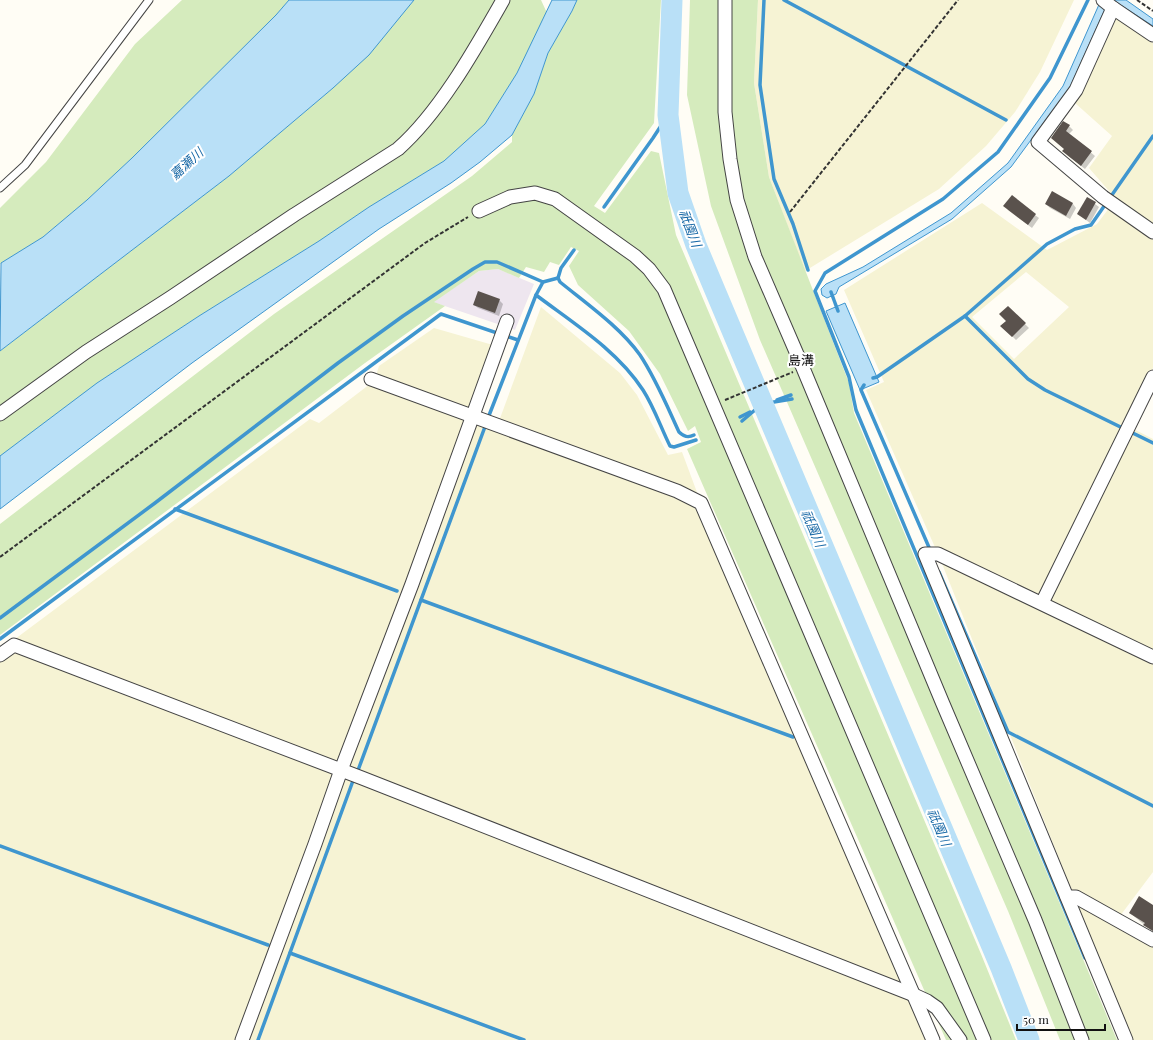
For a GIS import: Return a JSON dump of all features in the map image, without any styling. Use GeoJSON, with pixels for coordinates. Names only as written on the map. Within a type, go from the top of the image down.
{"type":"FeatureCollection","features":[{"type":"Feature","properties":{"kind":"street"},"geometry":{"type":"LineString","coordinates":[[0,414],[86,352],[294,215],[398,149],[410,138],[428,117],[456,77],[503,0]]}},
{"type":"Feature","properties":{"kind":"street"},"geometry":{"type":"LineString","coordinates":[[725,0],[725,112],[730,159],[737,200],[755,257],[1034,920],[1082,1040]]}},
{"type":"Feature","properties":{"kind":"street"},"geometry":{"type":"LineString","coordinates":[[1153,35],[1108,4],[1076,90],[1038,142],[1103,197],[1153,232]]}},
{"type":"Feature","properties":{"kind":"street"},"geometry":{"type":"LineString","coordinates":[[479,211],[510,197],[535,193],[555,199],[635,256],[649,270],[664,289],[984,1040]]}},
{"type":"Feature","properties":{"kind":"street"},"geometry":{"type":"LineString","coordinates":[[242,1040],[341,770],[410,591],[507,321]]}},
{"type":"Feature","properties":{"kind":"street"},"geometry":{"type":"LineString","coordinates":[[1042,603],[1153,377]]}},
{"type":"Feature","properties":{"kind":"street"},"geometry":{"type":"LineString","coordinates":[[371,379],[677,491],[701,502],[933,1040]]}},
{"type":"Feature","properties":{"kind":"street"},"geometry":{"type":"LineString","coordinates":[[1126,1040],[1067,897],[931,554],[1042,603],[1153,657]]}},
{"type":"Feature","properties":{"kind":"street"},"geometry":{"type":"LineString","coordinates":[[0,655],[14,645],[362,778],[914,995],[937,1008],[960,1040]]}},
{"type":"Feature","properties":{"kind":"street"},"geometry":{"type":"LineString","coordinates":[[1067,897],[1076,897],[1153,940]]}},
{"type":"Feature","properties":{"kind":"lane"},"geometry":{"type":"LineString","coordinates":[[0,188],[25,165],[149,0]]}},
{"type":"Feature","properties":{"kind":"path"},"geometry":{"type":"LineString","coordinates":[[790,212],[958,0]]}},
{"type":"Feature","properties":{"kind":"path"},"geometry":{"type":"LineString","coordinates":[[1137,0],[1153,11]]}},
{"type":"Feature","properties":{"kind":"path"},"geometry":{"type":"LineString","coordinates":[[0,557],[425,243],[479,211]]}},
{"type":"Feature","properties":{"kind":"path"},"geometry":{"type":"LineString","coordinates":[[714,405],[803,368]]}},
{"type":"Feature","properties":{"kind":"shaded area"},"geometry":{"type":"Polygon","coordinates":[[[758,0],[1074,0],[1040,72],[1015,112],[986,146],[939,189],[805,271],[769,177],[754,83],[758,0]]]}},
{"type":"Feature","properties":{"kind":"shaded area"},"geometry":{"type":"Polygon","coordinates":[[[1113,15],[1153,43],[1153,368],[1124,424],[1153,439],[1153,872],[1114,924],[1153,945],[1153,1040],[1131,1040],[941,561],[866,390],[884,382],[844,290],[982,203],[1047,250],[1097,224],[1116,199],[1089,168],[1112,136],[1075,103],[1113,15]],[[1026,272],[972,317],[1014,359],[1069,307],[1026,272]]]}},
{"type":"Feature","properties":{"kind":"shaded area"},"geometry":{"type":"Polygon","coordinates":[[[498,269],[534,284],[515,330],[433,302],[479,271],[498,269]]]}},
{"type":"Feature","properties":{"kind":"shaded area"},"geometry":{"type":"Polygon","coordinates":[[[541,307],[620,373],[637,395],[668,455],[682,452],[698,495],[499,421],[541,307]]]}},
{"type":"Feature","properties":{"kind":"shaded area"},"geometry":{"type":"Polygon","coordinates":[[[434,328],[493,345],[469,412],[375,379],[379,366],[434,328]]]}},
{"type":"Feature","properties":{"kind":"shaded area"},"geometry":{"type":"Polygon","coordinates":[[[370,384],[699,506],[928,1040],[0,1040],[0,661],[14,651],[15,639],[310,419],[319,423],[370,384]]]}},
{"type":"Feature","properties":{"kind":"green space"},"geometry":{"type":"Polygon","coordinates":[[[182,0],[289,0],[276,15],[132,158],[87,200],[43,237],[0,264],[0,208],[46,162],[135,44],[182,0]]]}},
{"type":"Feature","properties":{"kind":"green space"},"geometry":{"type":"Polygon","coordinates":[[[414,0],[541,0],[547,13],[517,73],[485,124],[444,161],[369,207],[319,241],[199,316],[97,383],[0,485],[0,351],[229,176],[333,88],[414,0]]]}},
{"type":"Feature","properties":{"kind":"green space"},"geometry":{"type":"Polygon","coordinates":[[[577,0],[661,0],[654,123],[594,206],[605,213],[651,151],[659,153],[676,235],[981,954],[1016,1040],[946,1040],[687,449],[701,442],[695,426],[688,431],[660,374],[629,331],[578,285],[569,266],[579,251],[571,247],[559,265],[550,262],[544,272],[526,267],[519,278],[498,269],[479,271],[434,302],[445,306],[365,363],[0,635],[0,524],[274,314],[472,176],[512,142],[512,135],[534,94],[548,53],[577,0]]]}},
{"type":"Feature","properties":{"kind":"green space"},"geometry":{"type":"Polygon","coordinates":[[[690,0],[758,0],[754,83],[769,177],[849,383],[854,413],[1117,1040],[1060,1040],[1008,911],[760,340],[711,206],[687,95],[690,0]]]}},
{"type":"Feature","properties":{"kind":"water","name":"嘉瀬川"},"geometry":{"type":"Polygon","coordinates":[[[289,0],[414,0],[369,55],[333,88],[229,176],[0,351],[1,263],[43,237],[87,200],[132,158],[276,15],[289,0]]]}},
{"type":"Feature","properties":{"kind":"water"},"geometry":{"type":"Polygon","coordinates":[[[552,0],[577,0],[548,53],[534,94],[512,135],[480,162],[451,183],[379,229],[192,363],[0,509],[0,456],[97,383],[199,316],[319,241],[369,207],[444,161],[485,124],[517,73],[552,0]]]}},
{"type":"Feature","properties":{"kind":"water"},"geometry":{"type":"Polygon","coordinates":[[[1101,0],[1113,0],[1105,9],[1070,87],[1011,167],[952,219],[839,287],[836,294],[827,298],[822,295],[821,289],[826,284],[863,267],[951,213],[1008,163],[1063,86],[1101,0]]]}},
{"type":"Feature","properties":{"kind":"water"},"geometry":{"type":"Polygon","coordinates":[[[1113,0],[1126,0],[1153,19],[1153,26],[1113,0]]]}},
{"type":"Feature","properties":{"kind":"water"},"geometry":{"type":"Polygon","coordinates":[[[845,303],[879,382],[860,390],[826,311],[845,303]]]}},
{"type":"Feature","properties":{"kind":"building"},"geometry":{"type":"Polygon","coordinates":[[[1063,121],[1070,125],[1066,131],[1092,151],[1081,166],[1062,151],[1064,149],[1051,138],[1063,121]]]}},
{"type":"Feature","properties":{"kind":"building"},"geometry":{"type":"Polygon","coordinates":[[[1052,191],[1073,203],[1066,216],[1045,204],[1052,191]]]}},
{"type":"Feature","properties":{"kind":"building"},"geometry":{"type":"Polygon","coordinates":[[[1012,195],[1036,214],[1028,225],[1003,206],[1012,195]]]}},
{"type":"Feature","properties":{"kind":"building"},"geometry":{"type":"Polygon","coordinates":[[[1087,197],[1096,202],[1086,220],[1077,214],[1087,197]]]}},
{"type":"Feature","properties":{"kind":"building"},"geometry":{"type":"Polygon","coordinates":[[[478,291],[500,299],[495,313],[473,305],[478,291]]]}},
{"type":"Feature","properties":{"kind":"building"},"geometry":{"type":"Polygon","coordinates":[[[1008,306],[1026,323],[1012,337],[1000,326],[1006,321],[999,314],[1008,306]]]}},
{"type":"Feature","properties":{"kind":"building"},"geometry":{"type":"Polygon","coordinates":[[[1139,896],[1153,905],[1153,931],[1143,925],[1145,923],[1129,913],[1139,896]]]}},
{"type":"Feature","properties":{"kind":"waterway","name":"祇園川"},"geometry":{"type":"LineString","coordinates":[[672,0],[668,115],[678,193],[696,245],[1001,968],[1029,1040]]}},
{"type":"Feature","properties":{"kind":"waterway"},"geometry":{"type":"LineString","coordinates":[[764,0],[760,85],[774,179],[793,224],[808,270]]}},
{"type":"Feature","properties":{"kind":"waterway"},"geometry":{"type":"LineString","coordinates":[[784,0],[1006,120]]}},
{"type":"Feature","properties":{"kind":"waterway"},"geometry":{"type":"LineString","coordinates":[[1085,958],[856,410],[849,377],[815,291],[825,273],[943,199],[998,152],[1050,78],[1088,0]]}},
{"type":"Feature","properties":{"kind":"waterway"},"geometry":{"type":"LineString","coordinates":[[604,207],[668,115]]}},
{"type":"Feature","properties":{"kind":"waterway"},"geometry":{"type":"LineString","coordinates":[[873,378],[877,377],[965,316],[1047,244],[1075,229],[1091,225],[1153,136]]}},
{"type":"Feature","properties":{"kind":"waterway"},"geometry":{"type":"LineString","coordinates":[[558,278],[561,268],[574,250]]}},
{"type":"Feature","properties":{"kind":"waterway"},"geometry":{"type":"LineString","coordinates":[[0,618],[155,503],[338,363],[403,316],[473,269],[485,262],[497,262],[543,282],[558,278]]}},
{"type":"Feature","properties":{"kind":"waterway"},"geometry":{"type":"LineString","coordinates":[[558,278],[560,282],[613,325],[632,345],[640,355],[651,374],[679,432],[686,436],[694,435]]}},
{"type":"Feature","properties":{"kind":"waterway"},"geometry":{"type":"LineString","coordinates":[[536,295],[543,282]]}},
{"type":"Feature","properties":{"kind":"waterway"},"geometry":{"type":"LineString","coordinates":[[831,292],[838,311]]}},
{"type":"Feature","properties":{"kind":"waterway"},"geometry":{"type":"LineString","coordinates":[[488,418],[536,295],[594,338],[621,362],[643,390],[654,410],[670,446],[674,447],[696,440]]}},
{"type":"Feature","properties":{"kind":"waterway"},"geometry":{"type":"LineString","coordinates":[[0,639],[441,314],[518,340]]}},
{"type":"Feature","properties":{"kind":"waterway"},"geometry":{"type":"LineString","coordinates":[[965,316],[1028,379],[1045,390],[1153,443]]}},
{"type":"Feature","properties":{"kind":"waterway"},"geometry":{"type":"LineString","coordinates":[[864,385],[861,390],[931,552]]}},
{"type":"Feature","properties":{"kind":"waterway"},"geometry":{"type":"LineString","coordinates":[[777,400],[791,395]]}},
{"type":"Feature","properties":{"kind":"waterway","name":"祇園川"},"geometry":{"type":"LineString","coordinates":[[742,421],[762,404],[792,399]]}},
{"type":"Feature","properties":{"kind":"waterway"},"geometry":{"type":"LineString","coordinates":[[740,417],[750,412]]}},
{"type":"Feature","properties":{"kind":"waterway"},"geometry":{"type":"LineString","coordinates":[[357,773],[486,424]]}},
{"type":"Feature","properties":{"kind":"waterway"},"geometry":{"type":"LineString","coordinates":[[175,509],[397,591]]}},
{"type":"Feature","properties":{"kind":"waterway"},"geometry":{"type":"LineString","coordinates":[[939,572],[1008,732],[1153,806]]}},
{"type":"Feature","properties":{"kind":"waterway"},"geometry":{"type":"LineString","coordinates":[[421,600],[793,737]]}},
{"type":"Feature","properties":{"kind":"waterway"},"geometry":{"type":"LineString","coordinates":[[258,1040],[354,778]]}},
{"type":"Feature","properties":{"kind":"waterway"},"geometry":{"type":"LineString","coordinates":[[0,846],[268,945]]}},
{"type":"Feature","properties":{"kind":"waterway"},"geometry":{"type":"LineString","coordinates":[[290,953],[524,1040]]}},
{"type":"Feature","properties":{"kind":"district","name":"島溝"},"geometry":{"type":"Point","coordinates":[801,359]}}]}
